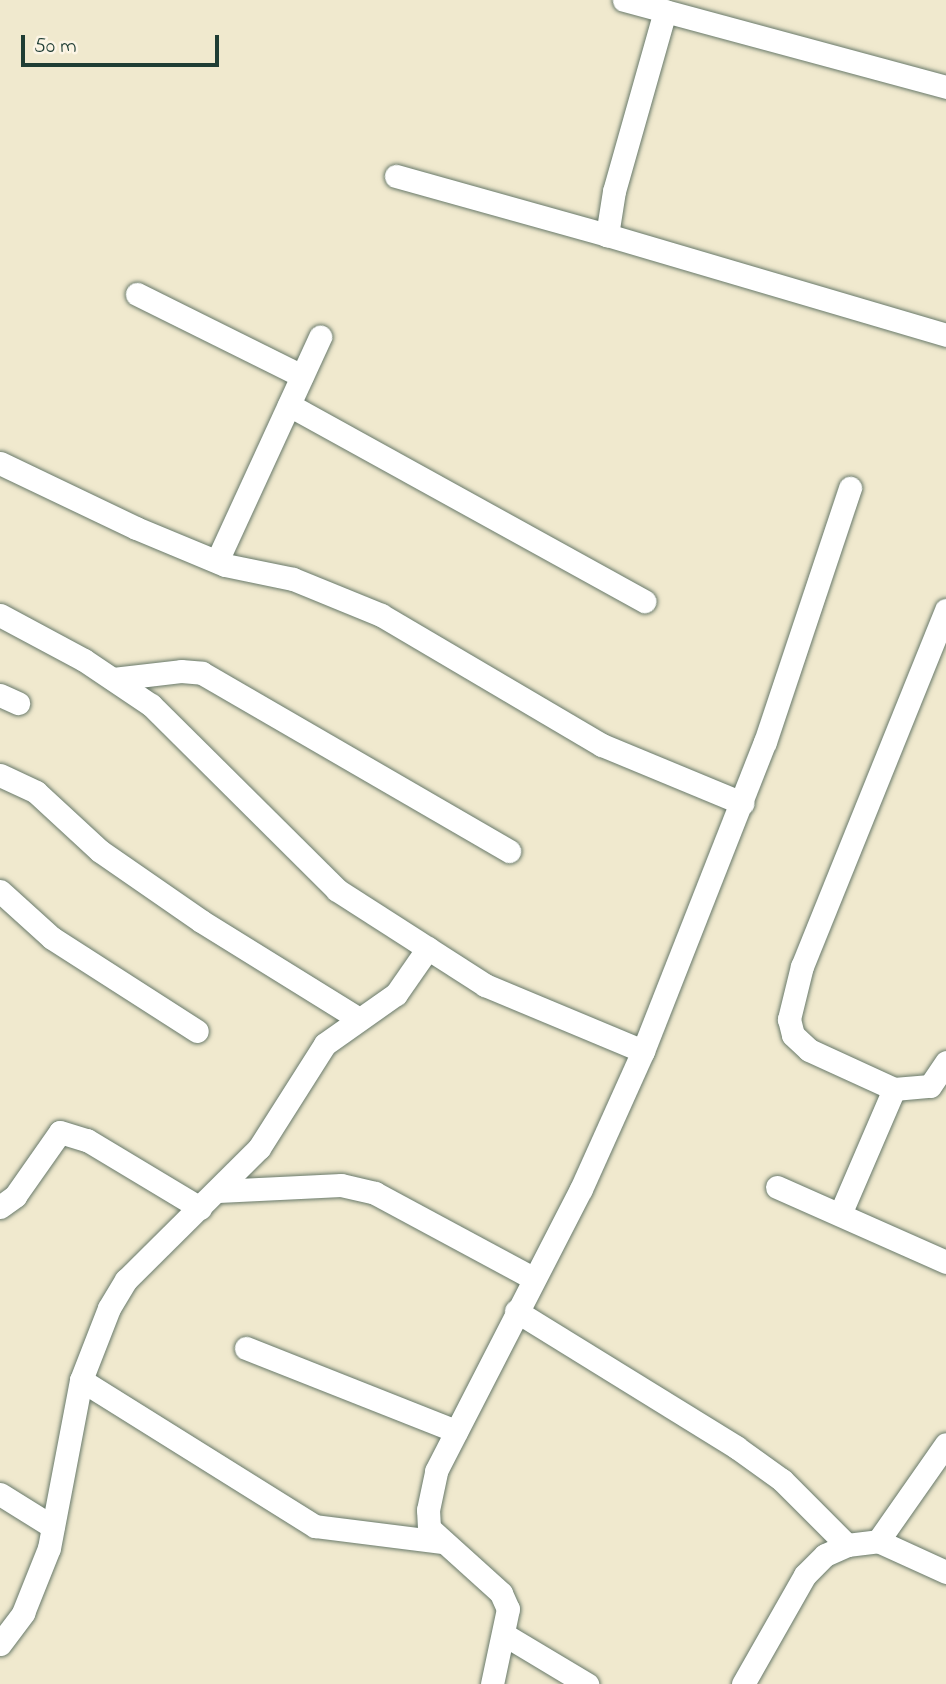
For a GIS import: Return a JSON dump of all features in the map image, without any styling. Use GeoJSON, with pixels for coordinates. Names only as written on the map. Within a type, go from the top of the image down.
{"type":"FeatureCollection","features":[{"type":"Feature","properties":{"kind":"street"},"geometry":{"type":"LineString","coordinates":[[624,0],[946,86]]}},
{"type":"Feature","properties":{"kind":"street"},"geometry":{"type":"LineString","coordinates":[[607,235],[614,191],[665,11]]}},
{"type":"Feature","properties":{"kind":"street"},"geometry":{"type":"LineString","coordinates":[[396,176],[946,335]]}},
{"type":"Feature","properties":{"kind":"street"},"geometry":{"type":"LineString","coordinates":[[137,295],[302,376]]}},
{"type":"Feature","properties":{"kind":"street"},"geometry":{"type":"LineString","coordinates":[[217,561],[320,337]]}},
{"type":"Feature","properties":{"kind":"street"},"geometry":{"type":"LineString","coordinates":[[289,405],[644,601]]}},
{"type":"Feature","properties":{"kind":"street"},"geometry":{"type":"LineString","coordinates":[[0,463],[217,561],[293,579],[381,615],[602,745],[742,803]]}},
{"type":"Feature","properties":{"kind":"street"},"geometry":{"type":"LineString","coordinates":[[492,1684],[505,1635],[508,1609],[501,1593],[441,1542],[429,1528],[428,1510],[436,1471],[581,1189],[643,1051],[742,803],[849,488]]}},
{"type":"Feature","properties":{"kind":"street"},"geometry":{"type":"LineString","coordinates":[[946,610],[802,966],[789,1018],[793,1035],[809,1050],[894,1089],[930,1086],[946,1062]]}},
{"type":"Feature","properties":{"kind":"street"},"geometry":{"type":"LineString","coordinates":[[0,615],[113,679],[151,705],[337,890],[485,985],[643,1051]]}},
{"type":"Feature","properties":{"kind":"street"},"geometry":{"type":"LineString","coordinates":[[113,679],[181,671],[202,673],[509,851]]}},
{"type":"Feature","properties":{"kind":"street"},"geometry":{"type":"LineString","coordinates":[[0,775],[36,792],[100,851],[201,921],[359,1019]]}},
{"type":"Feature","properties":{"kind":"street"},"geometry":{"type":"LineString","coordinates":[[0,891],[52,938],[197,1031]]}},
{"type":"Feature","properties":{"kind":"street"},"geometry":{"type":"LineString","coordinates":[[3,1633],[38,1583],[53,1527],[80,1380],[109,1308],[126,1280],[259,1148],[325,1044],[396,994],[428,948]]}},
{"type":"Feature","properties":{"kind":"street"},"geometry":{"type":"LineString","coordinates":[[841,1212],[894,1089]]}},
{"type":"Feature","properties":{"kind":"street"},"geometry":{"type":"LineString","coordinates":[[0,1207],[15,1196],[60,1132],[88,1140],[200,1208]]}},
{"type":"Feature","properties":{"kind":"street"},"geometry":{"type":"LineString","coordinates":[[218,1191],[341,1185],[375,1193],[533,1278]]}},
{"type":"Feature","properties":{"kind":"street"},"geometry":{"type":"LineString","coordinates":[[777,1187],[841,1212],[946,1262]]}},
{"type":"Feature","properties":{"kind":"street"},"geometry":{"type":"LineString","coordinates":[[516,1311],[736,1447],[782,1480],[847,1545]]}},
{"type":"Feature","properties":{"kind":"street"},"geometry":{"type":"LineString","coordinates":[[246,1348],[456,1431]]}},
{"type":"Feature","properties":{"kind":"street"},"geometry":{"type":"LineString","coordinates":[[80,1380],[315,1526],[441,1542]]}},
{"type":"Feature","properties":{"kind":"street"},"geometry":{"type":"LineString","coordinates":[[878,1542],[946,1444]]}},
{"type":"Feature","properties":{"kind":"street"},"geometry":{"type":"LineString","coordinates":[[0,1494],[53,1527]]}},
{"type":"Feature","properties":{"kind":"street"},"geometry":{"type":"LineString","coordinates":[[743,1684],[805,1575],[825,1555],[847,1545],[878,1542],[946,1572]]}},
{"type":"Feature","properties":{"kind":"street"},"geometry":{"type":"LineString","coordinates":[[505,1635],[587,1684]]}}]}
